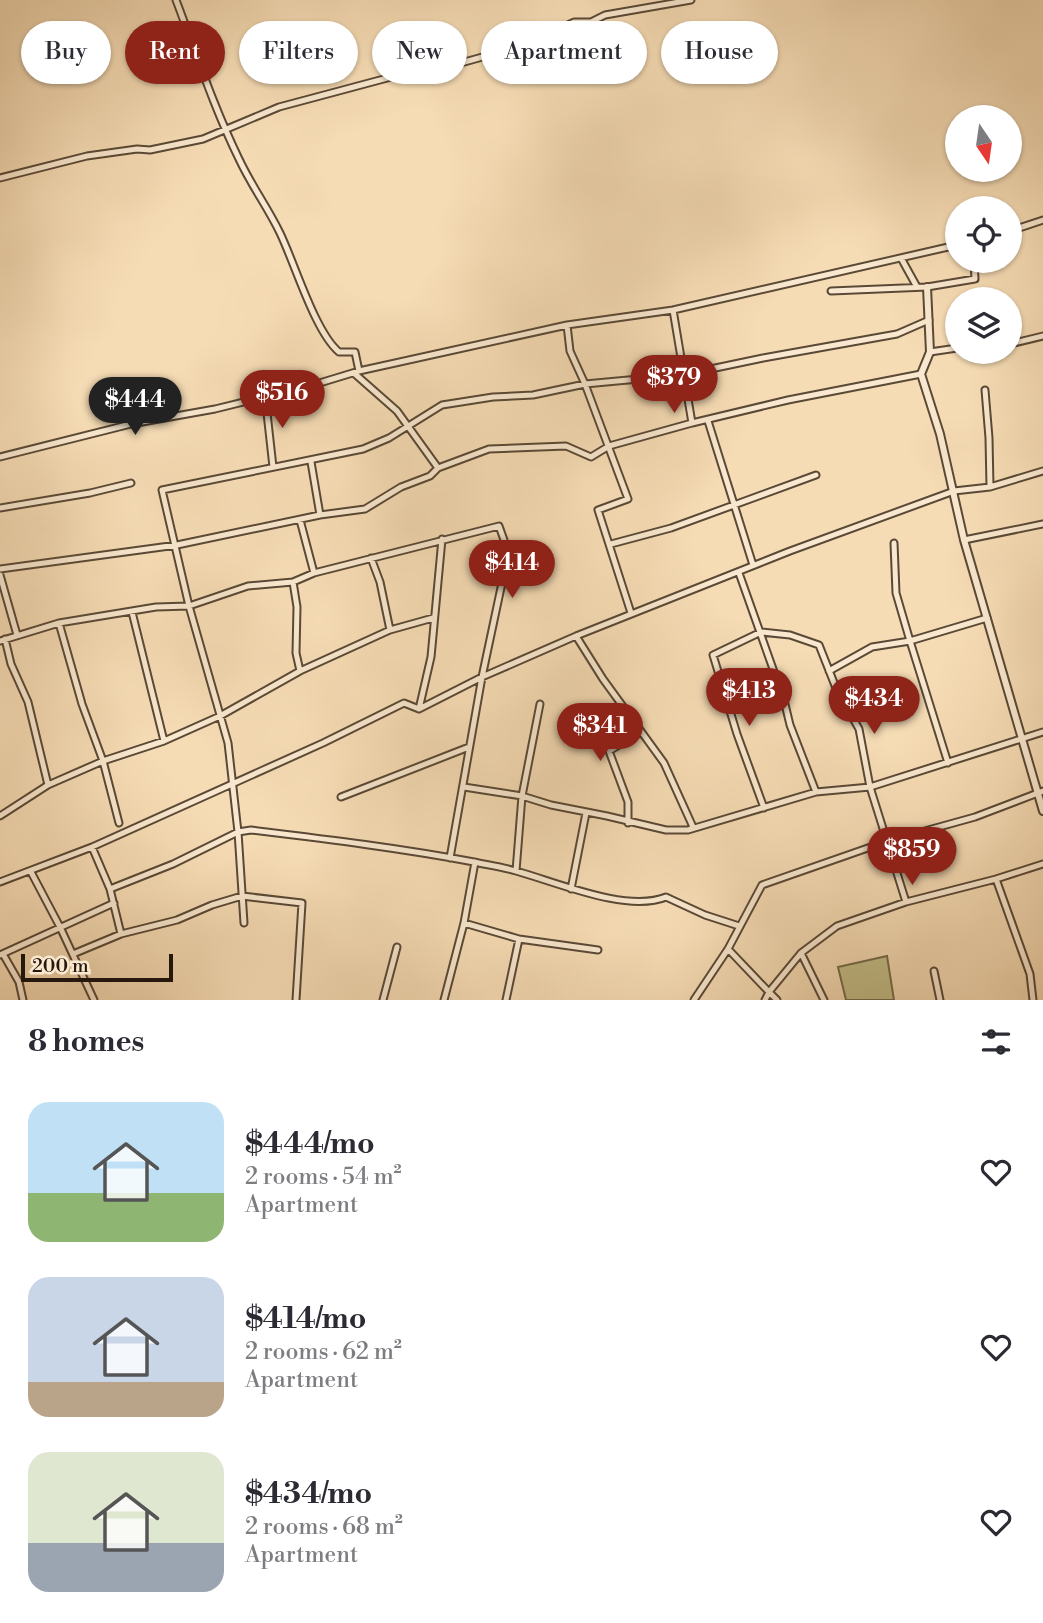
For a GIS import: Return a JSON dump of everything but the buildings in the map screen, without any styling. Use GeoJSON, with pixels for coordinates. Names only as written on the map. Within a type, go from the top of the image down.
{"type":"FeatureCollection","features":[{"type":"Feature","properties":{"kind":"street"},"geometry":{"type":"LineString","coordinates":[[176,0],[224,128],[251,183],[280,232],[306,296],[328,340],[339,352],[355,352],[357,373],[397,411],[438,468]]}},
{"type":"Feature","properties":{"kind":"street"},"geometry":{"type":"LineString","coordinates":[[0,178],[87,156],[137,149],[150,150],[203,139],[224,128],[290,104],[436,65],[450,66],[486,56],[533,41],[574,22],[591,22],[606,15],[691,0]]}},
{"type":"Feature","properties":{"kind":"street"},"geometry":{"type":"LineString","coordinates":[[1022,227],[1043,220]]}},
{"type":"Feature","properties":{"kind":"street"},"geometry":{"type":"LineString","coordinates":[[0,457],[131,424],[215,408],[567,325],[673,310],[945,248]]}},
{"type":"Feature","properties":{"kind":"street"},"geometry":{"type":"LineString","coordinates":[[901,258],[917,287]]}},
{"type":"Feature","properties":{"kind":"street"},"geometry":{"type":"LineString","coordinates":[[831,290],[927,287],[975,279],[975,273]]}},
{"type":"Feature","properties":{"kind":"street"},"geometry":{"type":"LineString","coordinates":[[927,287],[930,352],[921,374],[940,434],[964,540],[1021,738],[1041,792],[1043,811]]}},
{"type":"Feature","properties":{"kind":"street"},"geometry":{"type":"LineString","coordinates":[[673,310],[692,424]]}},
{"type":"Feature","properties":{"kind":"street"},"geometry":{"type":"LineString","coordinates":[[244,923],[228,743],[189,606],[162,489],[311,462],[363,449],[388,438],[442,405],[493,397],[533,395],[585,384],[682,375],[897,334],[929,320]]}},
{"type":"Feature","properties":{"kind":"street"},"geometry":{"type":"LineString","coordinates":[[567,325],[570,351],[628,499],[598,510],[631,613]]}},
{"type":"Feature","properties":{"kind":"street"},"geometry":{"type":"LineString","coordinates":[[1022,341],[1043,336]]}},
{"type":"Feature","properties":{"kind":"street"},"geometry":{"type":"LineString","coordinates":[[930,352],[945,350]]}},
{"type":"Feature","properties":{"kind":"street"},"geometry":{"type":"LineString","coordinates":[[0,569],[177,545],[320,515],[365,509],[401,487],[430,476],[438,468],[489,449],[566,446],[590,457],[609,446],[692,424],[788,400],[921,374]]}},
{"type":"Feature","properties":{"kind":"street"},"geometry":{"type":"LineString","coordinates":[[985,390],[990,487]]}},
{"type":"Feature","properties":{"kind":"street"},"geometry":{"type":"LineString","coordinates":[[265,395],[273,467]]}},
{"type":"Feature","properties":{"kind":"street"},"geometry":{"type":"LineString","coordinates":[[708,421],[753,565]]}},
{"type":"Feature","properties":{"kind":"street"},"geometry":{"type":"LineString","coordinates":[[311,462],[320,515]]}},
{"type":"Feature","properties":{"kind":"street"},"geometry":{"type":"LineString","coordinates":[[0,882],[92,847],[404,704],[419,709],[482,677],[631,613],[954,491],[990,487],[1043,471]]}},
{"type":"Feature","properties":{"kind":"street"},"geometry":{"type":"LineString","coordinates":[[611,544],[671,528],[816,475]]}},
{"type":"Feature","properties":{"kind":"street"},"geometry":{"type":"LineString","coordinates":[[0,508],[90,493],[131,483]]}},
{"type":"Feature","properties":{"kind":"street"},"geometry":{"type":"LineString","coordinates":[[300,520],[314,573]]}},
{"type":"Feature","properties":{"kind":"street"},"geometry":{"type":"LineString","coordinates":[[964,540],[1043,524]]}},
{"type":"Feature","properties":{"kind":"street"},"geometry":{"type":"LineString","coordinates":[[48,785],[28,702],[3,640],[59,623],[156,607],[189,606],[248,586],[293,582],[314,573],[499,526],[504,540],[506,564],[482,677],[450,858]]}},
{"type":"Feature","properties":{"kind":"street"},"geometry":{"type":"LineString","coordinates":[[419,709],[431,657],[442,539]]}},
{"type":"Feature","properties":{"kind":"street"},"geometry":{"type":"LineString","coordinates":[[894,543],[896,593],[948,763]]}},
{"type":"Feature","properties":{"kind":"street"},"geometry":{"type":"LineString","coordinates":[[371,558],[380,582],[390,630]]}},
{"type":"Feature","properties":{"kind":"street"},"geometry":{"type":"LineString","coordinates":[[739,573],[785,700],[790,725],[816,792]]}},
{"type":"Feature","properties":{"kind":"street"},"geometry":{"type":"LineString","coordinates":[[0,575],[17,635]]}},
{"type":"Feature","properties":{"kind":"street"},"geometry":{"type":"LineString","coordinates":[[293,582],[297,607],[296,653],[300,671]]}},
{"type":"Feature","properties":{"kind":"street"},"geometry":{"type":"LineString","coordinates":[[132,612],[164,741]]}},
{"type":"Feature","properties":{"kind":"street"},"geometry":{"type":"LineString","coordinates":[[0,816],[48,785],[103,761],[164,741],[220,716],[300,671],[390,630],[433,618]]}},
{"type":"Feature","properties":{"kind":"street"},"geometry":{"type":"LineString","coordinates":[[829,671],[872,647],[910,641],[987,618]]}},
{"type":"Feature","properties":{"kind":"street"},"geometry":{"type":"LineString","coordinates":[[59,623],[82,704],[103,761],[119,823]]}},
{"type":"Feature","properties":{"kind":"street"},"geometry":{"type":"LineString","coordinates":[[764,808],[737,734],[713,655],[761,632],[790,635],[819,645],[829,671],[859,729],[870,787],[905,902]]}},
{"type":"Feature","properties":{"kind":"street"},"geometry":{"type":"LineString","coordinates":[[576,636],[603,679],[664,763],[694,827]]}},
{"type":"Feature","properties":{"kind":"street"},"geometry":{"type":"LineString","coordinates":[[516,871],[522,796],[540,704]]}},
{"type":"Feature","properties":{"kind":"street"},"geometry":{"type":"LineString","coordinates":[[628,822],[628,802],[609,751],[641,732]]}},
{"type":"Feature","properties":{"kind":"street"},"geometry":{"type":"LineString","coordinates":[[464,787],[522,796],[551,806],[666,830],[688,830],[816,792],[870,787],[1043,732]]}},
{"type":"Feature","properties":{"kind":"street"},"geometry":{"type":"LineString","coordinates":[[341,797],[469,747]]}},
{"type":"Feature","properties":{"kind":"street"},"geometry":{"type":"LineString","coordinates":[[694,1000],[728,949],[762,886],[885,842],[975,817],[1041,792]]}},
{"type":"Feature","properties":{"kind":"street"},"geometry":{"type":"LineString","coordinates":[[571,889],[586,813]]}},
{"type":"Feature","properties":{"kind":"street"},"geometry":{"type":"LineString","coordinates":[[110,889],[173,864],[238,832],[251,830],[475,862],[516,871],[571,889],[627,901],[655,901],[666,897],[705,915],[739,926]]}},
{"type":"Feature","properties":{"kind":"street"},"geometry":{"type":"LineString","coordinates":[[92,847],[110,889],[121,934]]}},
{"type":"Feature","properties":{"kind":"street"},"geometry":{"type":"LineString","coordinates":[[444,1000],[464,923],[475,862]]}},
{"type":"Feature","properties":{"kind":"street"},"geometry":{"type":"LineString","coordinates":[[765,1000],[801,953],[837,926],[905,902],[1043,864]]}},
{"type":"Feature","properties":{"kind":"street"},"geometry":{"type":"LineString","coordinates":[[31,872],[94,1000]]}},
{"type":"Feature","properties":{"kind":"street"},"geometry":{"type":"LineString","coordinates":[[996,879],[1030,974],[1033,1000]]}},
{"type":"Feature","properties":{"kind":"street"},"geometry":{"type":"LineString","coordinates":[[73,954],[121,934],[177,920],[242,896],[302,903],[296,1000]]}},
{"type":"Feature","properties":{"kind":"street"},"geometry":{"type":"LineString","coordinates":[[23,1000],[19,982],[2,954],[114,903]]}},
{"type":"Feature","properties":{"kind":"street"},"geometry":{"type":"LineString","coordinates":[[464,923],[519,939],[598,950]]}},
{"type":"Feature","properties":{"kind":"street"},"geometry":{"type":"LineString","coordinates":[[506,1000],[519,939]]}},
{"type":"Feature","properties":{"kind":"street"},"geometry":{"type":"LineString","coordinates":[[383,1000],[397,947]]}},
{"type":"Feature","properties":{"kind":"street"},"geometry":{"type":"LineString","coordinates":[[728,949],[777,1000]]}},
{"type":"Feature","properties":{"kind":"street"},"geometry":{"type":"LineString","coordinates":[[801,953],[824,1000]]}},
{"type":"Feature","properties":{"kind":"street"},"geometry":{"type":"LineString","coordinates":[[934,971],[940,1000]]}},
{"type":"Feature","properties":{"kind":"shaded area"},"geometry":{"type":"Polygon","coordinates":[[[887,956],[894,1000],[846,1000],[838,967],[887,956]]]}}]}
